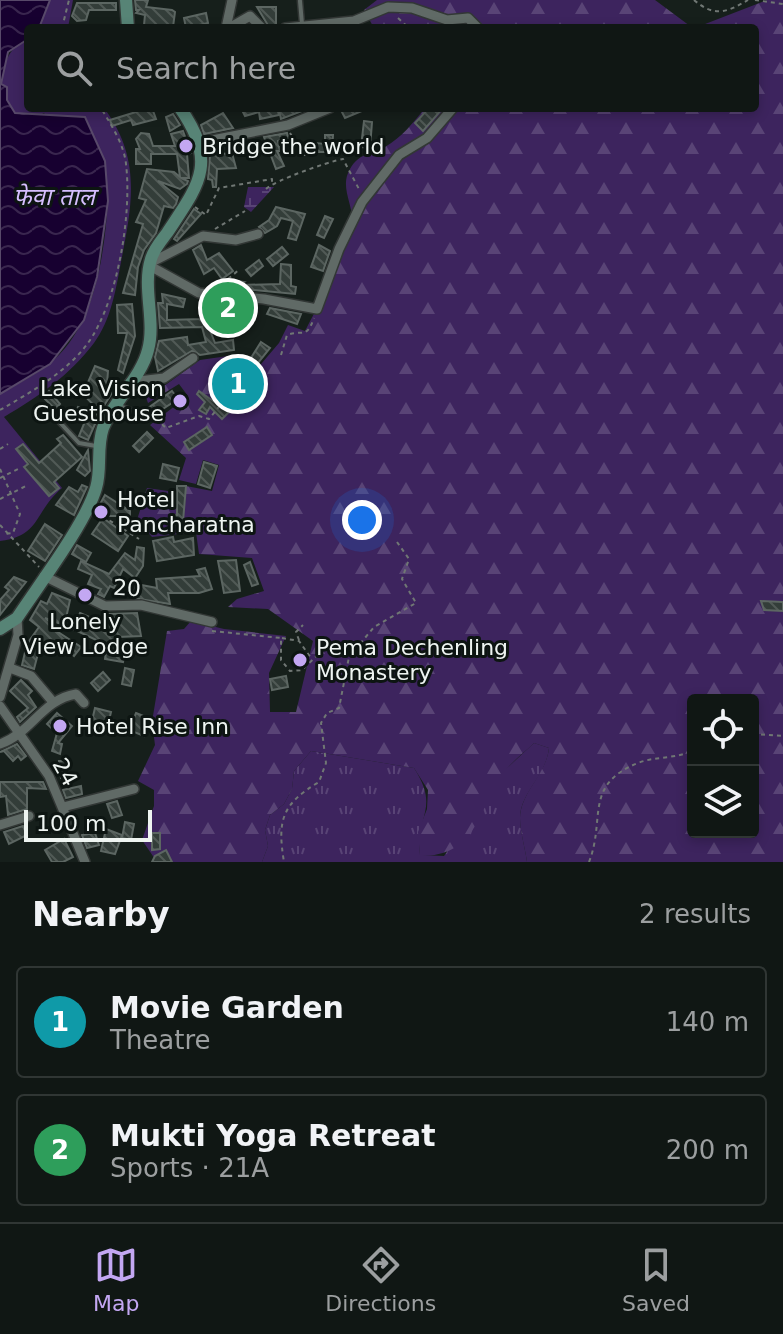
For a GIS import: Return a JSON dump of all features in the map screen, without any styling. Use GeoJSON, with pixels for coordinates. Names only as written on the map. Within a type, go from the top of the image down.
{"type":"FeatureCollection","features":[{"type":"Feature","properties":{"kind":"main road"},"geometry":{"type":"LineString","coordinates":[[126,0],[128,24]]}},
{"type":"Feature","properties":{"kind":"main road"},"geometry":{"type":"LineString","coordinates":[[0,629],[17,618],[88,507],[98,480],[99,446],[113,407],[145,359],[150,343],[150,264],[190,203],[200,180],[197,143],[182,112]]}},
{"type":"Feature","properties":{"kind":"street"},"geometry":{"type":"LineString","coordinates":[[228,24],[232,0]]}},
{"type":"Feature","properties":{"kind":"street"},"geometry":{"type":"LineString","coordinates":[[302,24],[354,21],[388,7],[412,8],[447,20],[468,18],[474,24]]}},
{"type":"Feature","properties":{"kind":"street"},"geometry":{"type":"LineString","coordinates":[[235,24],[250,16],[258,24]]}},
{"type":"Feature","properties":{"kind":"street"},"geometry":{"type":"LineString","coordinates":[[197,143],[288,125],[320,112]]}},
{"type":"Feature","properties":{"kind":"street"},"geometry":{"type":"LineString","coordinates":[[150,264],[199,293],[317,309],[339,249],[364,199],[399,155],[427,138],[450,112]]}},
{"type":"Feature","properties":{"kind":"street"},"geometry":{"type":"LineString","coordinates":[[150,264],[203,236],[236,240],[258,234]]}},
{"type":"Feature","properties":{"kind":"street"},"geometry":{"type":"LineString","coordinates":[[130,382],[164,378],[193,358]]}},
{"type":"Feature","properties":{"kind":"street","name":"20"},"geometry":{"type":"LineString","coordinates":[[46,575],[105,606],[141,605],[212,622]]}},
{"type":"Feature","properties":{"kind":"street"},"geometry":{"type":"LineString","coordinates":[[0,697],[18,635],[17,618]]}},
{"type":"Feature","properties":{"kind":"street"},"geometry":{"type":"LineString","coordinates":[[10,668],[31,676],[53,702]]}},
{"type":"Feature","properties":{"kind":"street"},"geometry":{"type":"LineString","coordinates":[[0,744],[19,733],[53,702],[76,694],[84,703]]}},
{"type":"Feature","properties":{"kind":"street","name":"24"},"geometry":{"type":"LineString","coordinates":[[0,706],[49,776],[85,862]]}},
{"type":"Feature","properties":{"kind":"street"},"geometry":{"type":"LineString","coordinates":[[63,807],[134,789]]}},
{"type":"Feature","properties":{"kind":"street"},"geometry":{"type":"LineString","coordinates":[[0,825],[29,816]]}},
{"type":"Feature","properties":{"kind":"lane"},"geometry":{"type":"LineString","coordinates":[[300,1],[302,24]]}},
{"type":"Feature","properties":{"kind":"lane"},"geometry":{"type":"LineString","coordinates":[[113,407],[133,408],[151,417]]}},
{"type":"Feature","properties":{"kind":"lane"},"geometry":{"type":"LineString","coordinates":[[53,415],[79,443],[99,446]]}},
{"type":"Feature","properties":{"kind":"path"},"geometry":{"type":"LineString","coordinates":[[63,24],[69,0]]}},
{"type":"Feature","properties":{"kind":"path"},"geometry":{"type":"LineString","coordinates":[[694,0],[708,12],[726,13],[748,0]]}},
{"type":"Feature","properties":{"kind":"path"},"geometry":{"type":"LineString","coordinates":[[755,0],[783,4]]}},
{"type":"Feature","properties":{"kind":"path"},"geometry":{"type":"LineString","coordinates":[[388,7],[405,24]]}},
{"type":"Feature","properties":{"kind":"path"},"geometry":{"type":"LineString","coordinates":[[0,410],[57,374],[88,342],[107,303],[127,216],[126,162],[103,112]]}},
{"type":"Feature","properties":{"kind":"path"},"geometry":{"type":"LineString","coordinates":[[288,125],[293,144],[300,146],[303,155],[310,155]]}},
{"type":"Feature","properties":{"kind":"path"},"geometry":{"type":"LineString","coordinates":[[266,189],[272,183],[298,177],[316,165],[343,159],[364,199]]}},
{"type":"Feature","properties":{"kind":"path"},"geometry":{"type":"LineString","coordinates":[[190,203],[206,215],[219,188],[272,179],[272,183]]}},
{"type":"Feature","properties":{"kind":"path"},"geometry":{"type":"LineString","coordinates":[[203,236],[245,211]]}},
{"type":"Feature","properties":{"kind":"path"},"geometry":{"type":"LineString","coordinates":[[228,296],[228,279],[240,269]]}},
{"type":"Feature","properties":{"kind":"path"},"geometry":{"type":"LineString","coordinates":[[281,355],[287,335],[302,335],[310,329],[317,309]]}},
{"type":"Feature","properties":{"kind":"path"},"geometry":{"type":"LineString","coordinates":[[151,417],[166,428],[199,416],[209,419],[231,392]]}},
{"type":"Feature","properties":{"kind":"path"},"geometry":{"type":"LineString","coordinates":[[0,449],[8,444]]}},
{"type":"Feature","properties":{"kind":"path"},"geometry":{"type":"LineString","coordinates":[[2,477],[20,468]]}},
{"type":"Feature","properties":{"kind":"path"},"geometry":{"type":"LineString","coordinates":[[0,469],[20,520],[13,533],[4,534]]}},
{"type":"Feature","properties":{"kind":"path"},"geometry":{"type":"LineString","coordinates":[[0,499],[28,485]]}},
{"type":"Feature","properties":{"kind":"path"},"geometry":{"type":"LineString","coordinates":[[88,507],[139,539]]}},
{"type":"Feature","properties":{"kind":"path"},"geometry":{"type":"LineString","coordinates":[[0,525],[4,534],[15,540],[27,558],[46,575]]}},
{"type":"Feature","properties":{"kind":"path"},"geometry":{"type":"LineString","coordinates":[[284,862],[279,834],[285,808],[299,794],[319,782],[326,763],[321,723],[327,713],[339,708],[349,657],[374,627],[416,603],[402,579],[409,559],[397,542]]}},
{"type":"Feature","properties":{"kind":"path"},"geometry":{"type":"LineString","coordinates":[[212,622],[212,633],[299,641]]}},
{"type":"Feature","properties":{"kind":"path"},"geometry":{"type":"LineString","coordinates":[[303,625],[296,632],[312,659]]}},
{"type":"Feature","properties":{"kind":"path"},"geometry":{"type":"LineString","coordinates":[[281,638],[281,660],[290,671],[302,670],[331,642],[349,657]]}},
{"type":"Feature","properties":{"kind":"path"},"geometry":{"type":"LineString","coordinates":[[759,734],[783,736]]}},
{"type":"Feature","properties":{"kind":"path"},"geometry":{"type":"LineString","coordinates":[[589,862],[604,786],[620,771],[641,761],[687,751]]}},
{"type":"Feature","properties":{"kind":"green space"},"geometry":{"type":"Polygon","coordinates":[[[50,0],[73,0],[69,24],[41,24],[50,0]]]}},
{"type":"Feature","properties":{"kind":"green space"},"geometry":{"type":"Polygon","coordinates":[[[377,0],[655,0],[687,24],[372,24],[364,10],[377,0]]]}},
{"type":"Feature","properties":{"kind":"green space"},"geometry":{"type":"Polygon","coordinates":[[[767,0],[783,0],[783,862],[527,862],[520,823],[521,808],[543,767],[549,748],[534,743],[503,774],[464,840],[453,849],[439,854],[420,856],[418,832],[427,809],[428,790],[414,768],[311,751],[294,771],[292,789],[284,804],[270,815],[265,830],[268,846],[262,862],[157,862],[142,840],[154,806],[154,790],[138,781],[155,745],[152,722],[167,631],[184,629],[191,621],[224,629],[286,636],[269,673],[270,712],[296,712],[313,641],[268,609],[228,607],[237,599],[264,591],[252,558],[199,554],[196,532],[152,537],[137,520],[147,488],[168,491],[170,505],[185,505],[186,486],[212,491],[219,465],[203,460],[196,484],[179,480],[186,458],[150,425],[188,396],[179,384],[148,403],[145,394],[164,386],[200,360],[228,356],[250,377],[279,343],[288,325],[305,331],[337,268],[351,229],[352,214],[346,184],[350,169],[361,157],[396,139],[422,112],[759,112],[759,24],[705,24],[767,0]]]}},
{"type":"Feature","properties":{"kind":"green space"},"geometry":{"type":"Polygon","coordinates":[[[24,41],[24,112],[107,112],[124,146],[131,183],[125,241],[115,293],[100,334],[64,375],[4,417],[62,488],[30,529],[0,541],[0,394],[48,365],[77,332],[87,312],[100,268],[108,201],[44,113],[36,117],[15,113],[7,100],[7,88],[1,84],[6,63],[24,41]]]}},
{"type":"Feature","properties":{"kind":"green space"},"geometry":{"type":"Polygon","coordinates":[[[248,187],[274,187],[251,212],[244,207],[248,187]]]}},
{"type":"Feature","properties":{"kind":"green space"},"geometry":{"type":"Polygon","coordinates":[[[534,743],[549,748],[543,767],[521,808],[520,822],[527,862],[262,862],[268,846],[265,830],[270,815],[284,804],[292,789],[294,771],[311,751],[414,768],[422,782],[426,802],[420,855],[444,856],[505,770],[534,743]]]}},
{"type":"Feature","properties":{"kind":"water","name":"फेवा ताल"},"geometry":{"type":"Polygon","coordinates":[[[0,0],[50,0],[41,24],[24,24],[24,42],[8,52],[1,84],[7,87],[7,100],[15,113],[85,117],[105,161],[108,201],[97,277],[84,320],[50,364],[0,394],[0,0]]]}},
{"type":"Feature","properties":{"kind":"building"},"geometry":{"type":"Polygon","coordinates":[[[135,0],[148,0],[146,7],[175,12],[173,24],[144,24],[145,15],[136,13],[139,10],[136,10],[135,0]]]}},
{"type":"Feature","properties":{"kind":"building"},"geometry":{"type":"Polygon","coordinates":[[[77,3],[116,3],[116,10],[89,10],[86,20],[77,21],[72,16],[77,3]]]}},
{"type":"Feature","properties":{"kind":"building"},"geometry":{"type":"Polygon","coordinates":[[[257,7],[276,7],[276,24],[267,24],[257,7]]]}},
{"type":"Feature","properties":{"kind":"building"},"geometry":{"type":"Polygon","coordinates":[[[206,13],[208,23],[185,24],[184,18],[206,13]]]}},
{"type":"Feature","properties":{"kind":"building"},"geometry":{"type":"Polygon","coordinates":[[[136,112],[153,112],[156,119],[133,125],[131,120],[112,126],[110,120],[136,112]]]}},
{"type":"Feature","properties":{"kind":"building"},"geometry":{"type":"Polygon","coordinates":[[[259,112],[278,112],[279,115],[260,119],[259,112]]]}},
{"type":"Feature","properties":{"kind":"building"},"geometry":{"type":"Polygon","coordinates":[[[279,112],[299,112],[281,119],[279,112]]]}},
{"type":"Feature","properties":{"kind":"building"},"geometry":{"type":"Polygon","coordinates":[[[342,112],[359,112],[345,118],[342,112]]]}},
{"type":"Feature","properties":{"kind":"building"},"geometry":{"type":"Polygon","coordinates":[[[425,112],[440,112],[423,131],[415,123],[425,112]]]}},
{"type":"Feature","properties":{"kind":"building"},"geometry":{"type":"Polygon","coordinates":[[[223,113],[233,128],[204,134],[201,125],[223,113]]]}},
{"type":"Feature","properties":{"kind":"building"},"geometry":{"type":"Polygon","coordinates":[[[173,114],[180,125],[170,131],[166,117],[173,114]]]}},
{"type":"Feature","properties":{"kind":"building"},"geometry":{"type":"Polygon","coordinates":[[[364,121],[372,122],[370,148],[361,147],[364,121]]]}},
{"type":"Feature","properties":{"kind":"building"},"geometry":{"type":"Polygon","coordinates":[[[183,131],[191,153],[187,154],[189,178],[181,178],[188,181],[187,184],[180,189],[158,181],[178,197],[176,204],[173,208],[164,206],[156,233],[144,250],[138,267],[135,295],[123,293],[143,224],[136,222],[146,200],[139,198],[147,169],[174,172],[180,177],[177,154],[151,154],[151,164],[136,164],[136,149],[140,149],[136,139],[141,133],[149,134],[153,146],[175,146],[171,134],[183,131]]]}},
{"type":"Feature","properties":{"kind":"building"},"geometry":{"type":"Polygon","coordinates":[[[287,133],[288,138],[278,141],[280,151],[277,151],[284,166],[276,169],[264,137],[287,133]]]}},
{"type":"Feature","properties":{"kind":"building"},"geometry":{"type":"Polygon","coordinates":[[[325,135],[333,135],[332,152],[316,152],[316,143],[325,144],[325,135]]]}},
{"type":"Feature","properties":{"kind":"building"},"geometry":{"type":"Polygon","coordinates":[[[232,153],[236,168],[217,169],[216,187],[213,187],[212,180],[208,179],[210,155],[232,153]]]}},
{"type":"Feature","properties":{"kind":"building"},"geometry":{"type":"Polygon","coordinates":[[[276,207],[305,214],[296,240],[288,238],[293,221],[281,218],[277,226],[265,233],[259,227],[269,220],[276,207]]]}},
{"type":"Feature","properties":{"kind":"building"},"geometry":{"type":"Polygon","coordinates":[[[194,209],[201,214],[177,241],[174,239],[194,209]]]}},
{"type":"Feature","properties":{"kind":"building"},"geometry":{"type":"Polygon","coordinates":[[[325,216],[333,219],[324,238],[317,235],[325,216]]]}},
{"type":"Feature","properties":{"kind":"building"},"geometry":{"type":"Polygon","coordinates":[[[201,245],[207,260],[219,253],[233,271],[222,279],[214,268],[204,274],[193,250],[201,245]]]}},
{"type":"Feature","properties":{"kind":"building"},"geometry":{"type":"Polygon","coordinates":[[[319,245],[330,251],[323,271],[311,267],[319,245]]]}},
{"type":"Feature","properties":{"kind":"building"},"geometry":{"type":"Polygon","coordinates":[[[282,247],[288,254],[273,266],[267,259],[282,247]]]}},
{"type":"Feature","properties":{"kind":"building"},"geometry":{"type":"Polygon","coordinates":[[[259,260],[263,266],[251,276],[246,270],[259,260]]]}},
{"type":"Feature","properties":{"kind":"building"},"geometry":{"type":"Polygon","coordinates":[[[281,264],[291,265],[291,286],[296,287],[295,294],[232,288],[232,280],[244,282],[239,285],[280,284],[281,264]]]}},
{"type":"Feature","properties":{"kind":"building"},"geometry":{"type":"Polygon","coordinates":[[[162,294],[185,299],[183,307],[167,304],[167,320],[202,319],[203,313],[215,343],[233,340],[234,350],[200,355],[192,351],[158,371],[155,357],[159,341],[187,337],[188,345],[206,342],[202,327],[160,328],[158,303],[163,303],[162,294]]]}},
{"type":"Feature","properties":{"kind":"building"},"geometry":{"type":"Polygon","coordinates":[[[132,304],[135,336],[123,373],[118,370],[127,333],[118,333],[117,305],[132,304]]]}},
{"type":"Feature","properties":{"kind":"building"},"geometry":{"type":"Polygon","coordinates":[[[270,308],[301,314],[297,324],[267,314],[270,308]]]}},
{"type":"Feature","properties":{"kind":"building"},"geometry":{"type":"Polygon","coordinates":[[[261,342],[270,348],[249,374],[238,363],[245,357],[249,361],[261,342]]]}},
{"type":"Feature","properties":{"kind":"building"},"geometry":{"type":"Polygon","coordinates":[[[95,366],[108,371],[107,384],[117,385],[100,412],[83,394],[95,366]]]}},
{"type":"Feature","properties":{"kind":"building"},"geometry":{"type":"Polygon","coordinates":[[[49,391],[60,404],[55,409],[43,397],[49,391]]]}},
{"type":"Feature","properties":{"kind":"building"},"geometry":{"type":"Polygon","coordinates":[[[172,391],[178,399],[155,414],[150,411],[148,408],[172,391]]]}},
{"type":"Feature","properties":{"kind":"building"},"geometry":{"type":"Polygon","coordinates":[[[199,391],[223,408],[230,401],[235,406],[222,419],[210,407],[206,414],[199,410],[205,402],[197,394],[199,391]]]}},
{"type":"Feature","properties":{"kind":"building"},"geometry":{"type":"Polygon","coordinates":[[[78,407],[99,415],[88,440],[79,436],[86,419],[75,415],[78,407]]]}},
{"type":"Feature","properties":{"kind":"building"},"geometry":{"type":"Polygon","coordinates":[[[207,427],[212,435],[189,450],[184,442],[207,427]]]}},
{"type":"Feature","properties":{"kind":"building"},"geometry":{"type":"Polygon","coordinates":[[[147,432],[153,438],[139,452],[133,446],[147,432]]]}},
{"type":"Feature","properties":{"kind":"building"},"geometry":{"type":"Polygon","coordinates":[[[63,435],[82,457],[54,482],[59,488],[49,496],[24,467],[28,464],[16,449],[23,444],[39,463],[61,443],[57,439],[63,435]]]}},
{"type":"Feature","properties":{"kind":"building"},"geometry":{"type":"Polygon","coordinates":[[[88,450],[90,471],[85,476],[77,470],[88,450]]]}},
{"type":"Feature","properties":{"kind":"building"},"geometry":{"type":"Polygon","coordinates":[[[204,462],[217,466],[210,488],[198,484],[204,462]]]}},
{"type":"Feature","properties":{"kind":"building"},"geometry":{"type":"Polygon","coordinates":[[[163,464],[179,468],[176,481],[160,478],[163,464]]]}},
{"type":"Feature","properties":{"kind":"building"},"geometry":{"type":"Polygon","coordinates":[[[82,485],[87,487],[74,515],[56,505],[69,487],[78,492],[82,485]]]}},
{"type":"Feature","properties":{"kind":"building"},"geometry":{"type":"Polygon","coordinates":[[[177,486],[186,486],[182,533],[177,533],[177,525],[172,525],[173,515],[177,515],[177,486]]]}},
{"type":"Feature","properties":{"kind":"building"},"geometry":{"type":"Polygon","coordinates":[[[105,495],[130,511],[130,516],[104,516],[106,513],[98,508],[105,495]]]}},
{"type":"Feature","properties":{"kind":"building"},"geometry":{"type":"Polygon","coordinates":[[[103,518],[128,536],[118,551],[92,534],[103,518]]]}},
{"type":"Feature","properties":{"kind":"building"},"geometry":{"type":"Polygon","coordinates":[[[45,524],[62,535],[45,561],[28,551],[45,524]]]}},
{"type":"Feature","properties":{"kind":"building"},"geometry":{"type":"Polygon","coordinates":[[[173,537],[174,542],[193,538],[194,555],[157,561],[153,541],[173,537]]]}},
{"type":"Feature","properties":{"kind":"building"},"geometry":{"type":"Polygon","coordinates":[[[77,545],[91,553],[86,562],[72,554],[77,545]]]}},
{"type":"Feature","properties":{"kind":"building"},"geometry":{"type":"Polygon","coordinates":[[[137,547],[144,548],[143,566],[135,578],[123,569],[114,588],[110,586],[104,597],[98,594],[101,589],[88,584],[92,575],[78,569],[81,561],[109,574],[125,553],[135,560],[137,547]]]}},
{"type":"Feature","properties":{"kind":"building"},"geometry":{"type":"Polygon","coordinates":[[[236,560],[240,591],[224,593],[218,561],[236,560]]]}},
{"type":"Feature","properties":{"kind":"building"},"geometry":{"type":"Polygon","coordinates":[[[250,562],[258,584],[252,586],[244,565],[250,562]]]}},
{"type":"Feature","properties":{"kind":"building"},"geometry":{"type":"Polygon","coordinates":[[[205,568],[212,589],[199,593],[168,593],[170,604],[133,598],[136,584],[157,588],[156,579],[200,576],[197,570],[205,568]]]}},
{"type":"Feature","properties":{"kind":"building"},"geometry":{"type":"Polygon","coordinates":[[[14,577],[26,582],[0,615],[0,600],[9,590],[5,587],[14,577]]]}},
{"type":"Feature","properties":{"kind":"building"},"geometry":{"type":"Polygon","coordinates":[[[52,593],[70,600],[66,618],[61,624],[45,618],[57,628],[55,630],[81,647],[74,656],[59,643],[53,651],[41,642],[34,669],[22,665],[27,644],[39,627],[30,620],[41,601],[47,604],[52,593]]]}},
{"type":"Feature","properties":{"kind":"building"},"geometry":{"type":"Polygon","coordinates":[[[761,601],[783,602],[783,611],[764,610],[761,601]]]}},
{"type":"Feature","properties":{"kind":"building"},"geometry":{"type":"Polygon","coordinates":[[[80,613],[110,626],[108,614],[137,613],[141,636],[118,637],[116,649],[125,651],[123,662],[105,659],[107,645],[73,629],[80,613]]]}},
{"type":"Feature","properties":{"kind":"building"},"geometry":{"type":"Polygon","coordinates":[[[125,668],[134,670],[131,686],[122,684],[125,668]]]}},
{"type":"Feature","properties":{"kind":"building"},"geometry":{"type":"Polygon","coordinates":[[[103,672],[110,680],[98,691],[91,683],[103,672]]]}},
{"type":"Feature","properties":{"kind":"building"},"geometry":{"type":"Polygon","coordinates":[[[286,676],[288,687],[272,690],[270,679],[286,676]]]}},
{"type":"Feature","properties":{"kind":"building"},"geometry":{"type":"Polygon","coordinates":[[[21,680],[32,691],[28,695],[36,707],[20,722],[17,717],[28,708],[10,691],[21,680]]]}},
{"type":"Feature","properties":{"kind":"building"},"geometry":{"type":"Polygon","coordinates":[[[95,708],[111,712],[106,733],[90,729],[95,708]]]}},
{"type":"Feature","properties":{"kind":"building","name":"Hotel Rise Inn"},"geometry":{"type":"Polygon","coordinates":[[[57,713],[72,726],[58,743],[62,744],[60,754],[52,751],[57,733],[47,724],[57,713]]]}},
{"type":"Feature","properties":{"kind":"building"},"geometry":{"type":"Polygon","coordinates":[[[136,713],[151,719],[144,736],[129,730],[136,713]]]}},
{"type":"Feature","properties":{"kind":"building"},"geometry":{"type":"Polygon","coordinates":[[[17,744],[26,756],[21,760],[18,756],[13,761],[4,751],[0,752],[17,744]]]}},
{"type":"Feature","properties":{"kind":"building"},"geometry":{"type":"Polygon","coordinates":[[[59,761],[67,761],[69,777],[61,778],[59,761]]]}},
{"type":"Feature","properties":{"kind":"building"},"geometry":{"type":"Polygon","coordinates":[[[0,782],[43,782],[46,789],[27,788],[27,809],[8,815],[6,796],[0,797],[0,782]]]}},
{"type":"Feature","properties":{"kind":"building"},"geometry":{"type":"Polygon","coordinates":[[[81,786],[82,794],[66,798],[63,790],[81,786]]]}},
{"type":"Feature","properties":{"kind":"building"},"geometry":{"type":"Polygon","coordinates":[[[117,801],[122,815],[112,818],[107,804],[117,801]]]}},
{"type":"Feature","properties":{"kind":"building"},"geometry":{"type":"Polygon","coordinates":[[[125,822],[134,824],[131,840],[122,838],[125,822]]]}},
{"type":"Feature","properties":{"kind":"building"},"geometry":{"type":"Polygon","coordinates":[[[23,826],[27,835],[9,844],[4,832],[23,826]]]}},
{"type":"Feature","properties":{"kind":"building"},"geometry":{"type":"Polygon","coordinates":[[[106,829],[122,835],[115,854],[101,851],[106,829]]]}},
{"type":"Feature","properties":{"kind":"building"},"geometry":{"type":"Polygon","coordinates":[[[95,833],[99,845],[87,848],[82,835],[95,833]]]}},
{"type":"Feature","properties":{"kind":"building"},"geometry":{"type":"Polygon","coordinates":[[[152,833],[160,833],[160,849],[152,850],[152,833]]]}},
{"type":"Feature","properties":{"kind":"building"},"geometry":{"type":"Polygon","coordinates":[[[64,839],[73,857],[63,862],[52,862],[45,850],[64,839]]]}},
{"type":"Feature","properties":{"kind":"building"},"geometry":{"type":"Polygon","coordinates":[[[166,850],[172,862],[152,862],[155,856],[166,850]]]}},
{"type":"Feature","properties":{"kind":"place","name":"Bridge the world"},"geometry":{"type":"Point","coordinates":[186,146]}},
{"type":"Feature","properties":{"kind":"place","name":"Mukti Yoga Retreat"},"geometry":{"type":"Point","coordinates":[228,308]}},
{"type":"Feature","properties":{"kind":"place","name":"Movie Garden"},"geometry":{"type":"Point","coordinates":[238,384]}},
{"type":"Feature","properties":{"kind":"place","name":"Lake Vision Guesthouse"},"geometry":{"type":"Point","coordinates":[180,401]}},
{"type":"Feature","properties":{"kind":"place","name":"Hotel Pancharatna"},"geometry":{"type":"Point","coordinates":[101,512]}},
{"type":"Feature","properties":{"kind":"place","name":"Lonely View Lodge"},"geometry":{"type":"Point","coordinates":[85,595]}},
{"type":"Feature","properties":{"kind":"place","name":"Pema Dechenling Monastery"},"geometry":{"type":"Point","coordinates":[300,660]}},
{"type":"Feature","properties":{"kind":"place","name":"Hotel Rise Inn"},"geometry":{"type":"Point","coordinates":[60,726]}}]}
